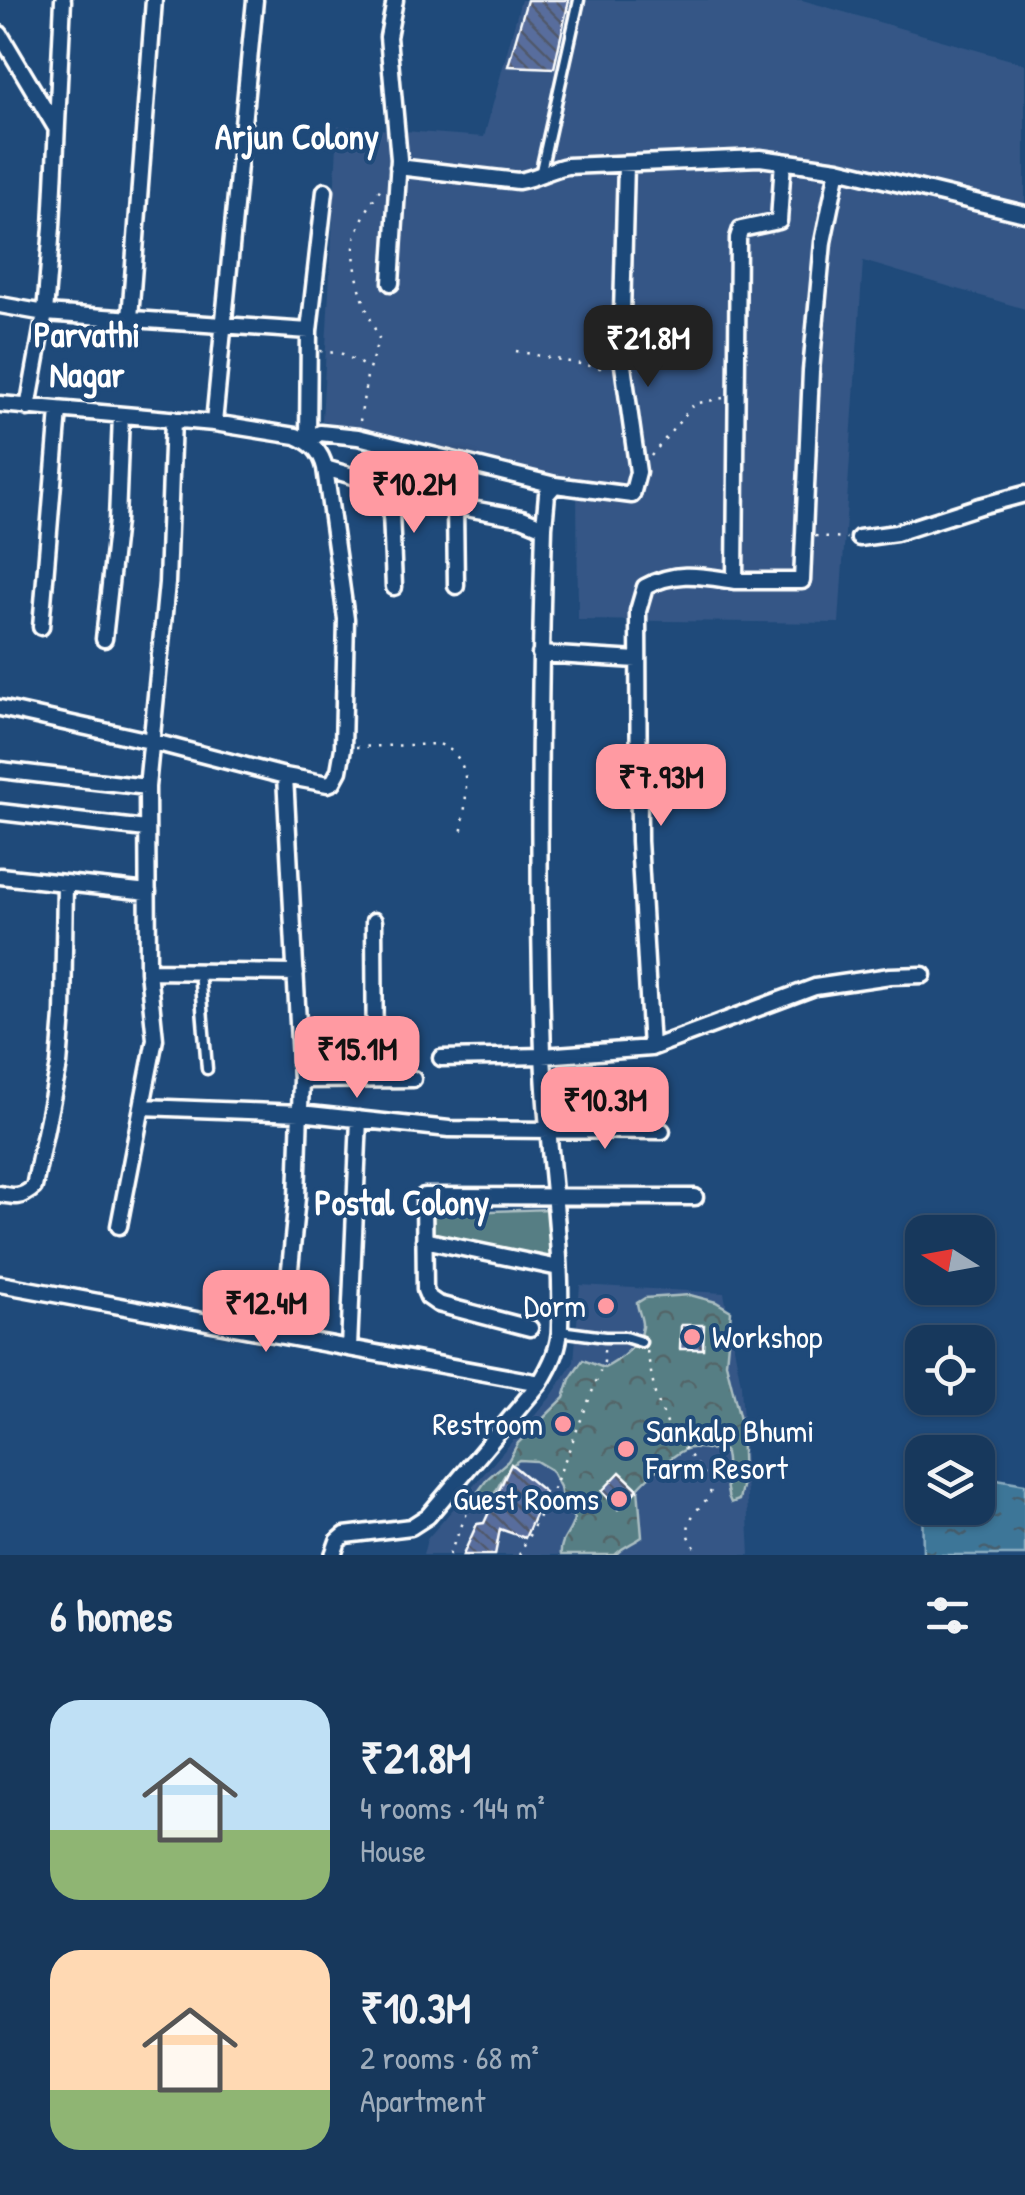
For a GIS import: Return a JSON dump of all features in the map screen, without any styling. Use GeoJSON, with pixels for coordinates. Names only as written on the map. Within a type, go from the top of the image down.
{"type":"FeatureCollection","features":[{"type":"Feature","properties":{"kind":"street"},"geometry":{"type":"LineString","coordinates":[[28,408],[44,313],[62,0]]}},
{"type":"Feature","properties":{"kind":"street"},"geometry":{"type":"LineString","coordinates":[[130,318],[154,0]]}},
{"type":"Feature","properties":{"kind":"street"},"geometry":{"type":"LineString","coordinates":[[214,422],[255,0]]}},
{"type":"Feature","properties":{"kind":"street"},"geometry":{"type":"LineString","coordinates":[[391,283],[398,167],[388,37],[395,0]]}},
{"type":"Feature","properties":{"kind":"street"},"geometry":{"type":"LineString","coordinates":[[0,34],[56,130]]}},
{"type":"Feature","properties":{"kind":"street"},"geometry":{"type":"LineString","coordinates":[[398,167],[518,182],[567,166],[760,158],[838,168],[1025,214]]}},
{"type":"Feature","properties":{"kind":"street"},"geometry":{"type":"LineString","coordinates":[[735,581],[738,238],[741,229],[779,220],[783,161]]}},
{"type":"Feature","properties":{"kind":"street"},"geometry":{"type":"LineString","coordinates":[[308,441],[320,433],[358,438],[555,485],[632,495],[638,472],[620,351],[626,164]]}},
{"type":"Feature","properties":{"kind":"street"},"geometry":{"type":"LineString","coordinates":[[650,1048],[639,841],[638,611],[645,587],[687,574],[735,581],[802,581],[810,371],[824,242],[838,168]]}},
{"type":"Feature","properties":{"kind":"street"},"geometry":{"type":"LineString","coordinates":[[308,441],[309,331],[325,192]]}},
{"type":"Feature","properties":{"kind":"street"},"geometry":{"type":"LineString","coordinates":[[0,305],[44,313],[309,331]]}},
{"type":"Feature","properties":{"kind":"street"},"geometry":{"type":"LineString","coordinates":[[0,404],[214,422],[308,441],[317,449],[325,468],[346,619],[343,748],[339,771],[328,784],[0,708]]}},
{"type":"Feature","properties":{"kind":"street"},"geometry":{"type":"LineString","coordinates":[[42,627],[59,411]]}},
{"type":"Feature","properties":{"kind":"street"},"geometry":{"type":"LineString","coordinates":[[104,639],[117,520],[121,415]]}},
{"type":"Feature","properties":{"kind":"street"},"geometry":{"type":"LineString","coordinates":[[119,1226],[155,1039],[148,971],[147,787],[166,583],[173,419]]}},
{"type":"Feature","properties":{"kind":"street"},"geometry":{"type":"LineString","coordinates":[[325,468],[544,527]]}},
{"type":"Feature","properties":{"kind":"street"},"geometry":{"type":"LineString","coordinates":[[333,1555],[345,1536],[411,1527],[428,1516],[540,1383],[551,1364],[560,1331],[560,1268],[543,1056],[538,792],[544,527],[547,494],[555,485]]}},
{"type":"Feature","properties":{"kind":"street"},"geometry":{"type":"LineString","coordinates":[[390,486],[394,587]]}},
{"type":"Feature","properties":{"kind":"street"},"geometry":{"type":"LineString","coordinates":[[858,538],[896,534],[1025,494]]}},
{"type":"Feature","properties":{"kind":"street"},"geometry":{"type":"LineString","coordinates":[[455,506],[456,586]]}},
{"type":"Feature","properties":{"kind":"street"},"geometry":{"type":"LineString","coordinates":[[540,654],[638,660]]}},
{"type":"Feature","properties":{"kind":"street"},"geometry":{"type":"LineString","coordinates":[[0,770],[147,787]]}},
{"type":"Feature","properties":{"kind":"street"},"geometry":{"type":"LineString","coordinates":[[285,776],[301,1080],[297,1198],[289,1279]]}},
{"type":"Feature","properties":{"kind":"street"},"geometry":{"type":"LineString","coordinates":[[0,812],[146,829]]}},
{"type":"Feature","properties":{"kind":"street"},"geometry":{"type":"LineString","coordinates":[[0,876],[148,892]]}},
{"type":"Feature","properties":{"kind":"street"},"geometry":{"type":"LineString","coordinates":[[0,1194],[17,1197],[34,1187],[59,1065],[66,883]]}},
{"type":"Feature","properties":{"kind":"street"},"geometry":{"type":"LineString","coordinates":[[374,920],[375,1079]]}},
{"type":"Feature","properties":{"kind":"street"},"geometry":{"type":"LineString","coordinates":[[148,971],[296,973]]}},
{"type":"Feature","properties":{"kind":"street"},"geometry":{"type":"LineString","coordinates":[[441,1058],[650,1048],[816,987],[923,975]]}},
{"type":"Feature","properties":{"kind":"street"},"geometry":{"type":"LineString","coordinates":[[301,1080],[413,1079]]}},
{"type":"Feature","properties":{"kind":"street"},"geometry":{"type":"LineString","coordinates":[[142,1107],[300,1113],[449,1129],[662,1131]]}},
{"type":"Feature","properties":{"kind":"street"},"geometry":{"type":"LineString","coordinates":[[350,1348],[359,1120]]}},
{"type":"Feature","properties":{"kind":"street"},"geometry":{"type":"LineString","coordinates":[[530,1328],[432,1302],[426,1290],[424,1196],[695,1197]]}},
{"type":"Feature","properties":{"kind":"street"},"geometry":{"type":"LineString","coordinates":[[424,1240],[560,1268]]}},
{"type":"Feature","properties":{"kind":"street"},"geometry":{"type":"LineString","coordinates":[[0,1284],[540,1383]]}},
{"type":"Feature","properties":{"kind":"lane"},"geometry":{"type":"LineString","coordinates":[[540,174],[579,0]]}},
{"type":"Feature","properties":{"kind":"lane"},"geometry":{"type":"LineString","coordinates":[[199,971],[207,1070]]}},
{"type":"Feature","properties":{"kind":"lane"},"geometry":{"type":"LineString","coordinates":[[560,1331],[641,1342]]}},
{"type":"Feature","properties":{"kind":"path"},"geometry":{"type":"LineString","coordinates":[[358,438],[370,369],[380,338],[364,307],[353,244],[372,200],[398,167]]}},
{"type":"Feature","properties":{"kind":"path"},"geometry":{"type":"LineString","coordinates":[[309,350],[343,354],[370,369]]}},
{"type":"Feature","properties":{"kind":"path"},"geometry":{"type":"LineString","coordinates":[[516,351],[600,368],[620,351]]}},
{"type":"Feature","properties":{"kind":"path"},"geometry":{"type":"LineString","coordinates":[[638,472],[694,404],[737,395]]}},
{"type":"Feature","properties":{"kind":"path"},"geometry":{"type":"LineString","coordinates":[[804,536],[858,538]]}},
{"type":"Feature","properties":{"kind":"path"},"geometry":{"type":"LineString","coordinates":[[343,748],[440,744],[451,748],[459,756],[465,773],[462,836]]}},
{"type":"Feature","properties":{"kind":"path"},"geometry":{"type":"LineString","coordinates":[[519,1555],[555,1485],[597,1380],[604,1362],[605,1337]]}},
{"type":"Feature","properties":{"kind":"path"},"geometry":{"type":"LineString","coordinates":[[641,1342],[646,1345],[654,1394],[668,1426],[711,1483],[710,1496],[687,1534],[701,1555]]}},
{"type":"Feature","properties":{"kind":"path"},"geometry":{"type":"LineString","coordinates":[[450,1555],[467,1514]]}},
{"type":"Feature","properties":{"kind":"path"},"geometry":{"type":"LineString","coordinates":[[523,1548],[530,1555]]}},
{"type":"Feature","properties":{"kind":"shaded area"},"geometry":{"type":"Polygon","coordinates":[[[521,0],[802,0],[1025,64],[1025,309],[863,261],[839,623],[578,620],[577,485],[322,421],[338,126],[484,137],[521,0]]]}},
{"type":"Feature","properties":{"kind":"shaded area","name":"Sankalp Bhumi Farm Resort"},"geometry":{"type":"Polygon","coordinates":[[[580,1285],[724,1293],[741,1384],[750,1555],[423,1555],[427,1539],[550,1398],[574,1362],[580,1285]]]}},
{"type":"Feature","properties":{"kind":"green space"},"geometry":{"type":"Polygon","coordinates":[[[551,1209],[553,1262],[433,1236],[433,1213],[551,1209]]]}},
{"type":"Feature","properties":{"kind":"green space"},"geometry":{"type":"Polygon","coordinates":[[[690,1295],[731,1311],[726,1363],[741,1424],[743,1482],[739,1500],[731,1503],[728,1497],[724,1450],[695,1448],[671,1458],[638,1488],[642,1537],[615,1555],[561,1555],[574,1518],[563,1505],[551,1470],[536,1461],[519,1460],[513,1464],[486,1507],[477,1506],[472,1500],[488,1478],[508,1461],[518,1443],[564,1398],[570,1379],[583,1360],[604,1368],[633,1346],[642,1327],[637,1303],[645,1298],[690,1295]]]}},
{"type":"Feature","properties":{"kind":"water"},"geometry":{"type":"Polygon","coordinates":[[[995,1477],[1025,1484],[1025,1555],[923,1555],[922,1525],[995,1525],[995,1477]]]}},
{"type":"Feature","properties":{"kind":"building"},"geometry":{"type":"Polygon","coordinates":[[[527,0],[569,0],[554,68],[508,66],[527,0]]]}},
{"type":"Feature","properties":{"kind":"building","name":"Workshop"},"geometry":{"type":"Polygon","coordinates":[[[681,1325],[704,1325],[703,1349],[680,1349],[681,1325]]]}},
{"type":"Feature","properties":{"kind":"building"},"geometry":{"type":"Polygon","coordinates":[[[511,1464],[545,1492],[525,1538],[500,1529],[495,1555],[463,1555],[477,1524],[484,1523],[511,1464]]]}},
{"type":"Feature","properties":{"kind":"building","name":"Guest Rooms"},"geometry":{"type":"Polygon","coordinates":[[[620,1472],[638,1489],[618,1509],[602,1491],[620,1472]]]}},
{"type":"Feature","properties":{"kind":"place","name":"Dorm"},"geometry":{"type":"Point","coordinates":[606,1306]}},
{"type":"Feature","properties":{"kind":"place","name":"Workshop"},"geometry":{"type":"Point","coordinates":[692,1337]}},
{"type":"Feature","properties":{"kind":"place","name":"Restroom"},"geometry":{"type":"Point","coordinates":[563,1424]}},
{"type":"Feature","properties":{"kind":"place","name":"Sankalp Bhumi Farm Resort"},"geometry":{"type":"Point","coordinates":[626,1449]}},
{"type":"Feature","properties":{"kind":"place","name":"Guest Rooms"},"geometry":{"type":"Point","coordinates":[619,1499]}},
{"type":"Feature","properties":{"kind":"district","name":"Arjun Colony"},"geometry":{"type":"Point","coordinates":[297,137]}},
{"type":"Feature","properties":{"kind":"district","name":"Parvathi Nagar"},"geometry":{"type":"Point","coordinates":[87,355]}},
{"type":"Feature","properties":{"kind":"district","name":"Postal Colony"},"geometry":{"type":"Point","coordinates":[402,1203]}}]}
